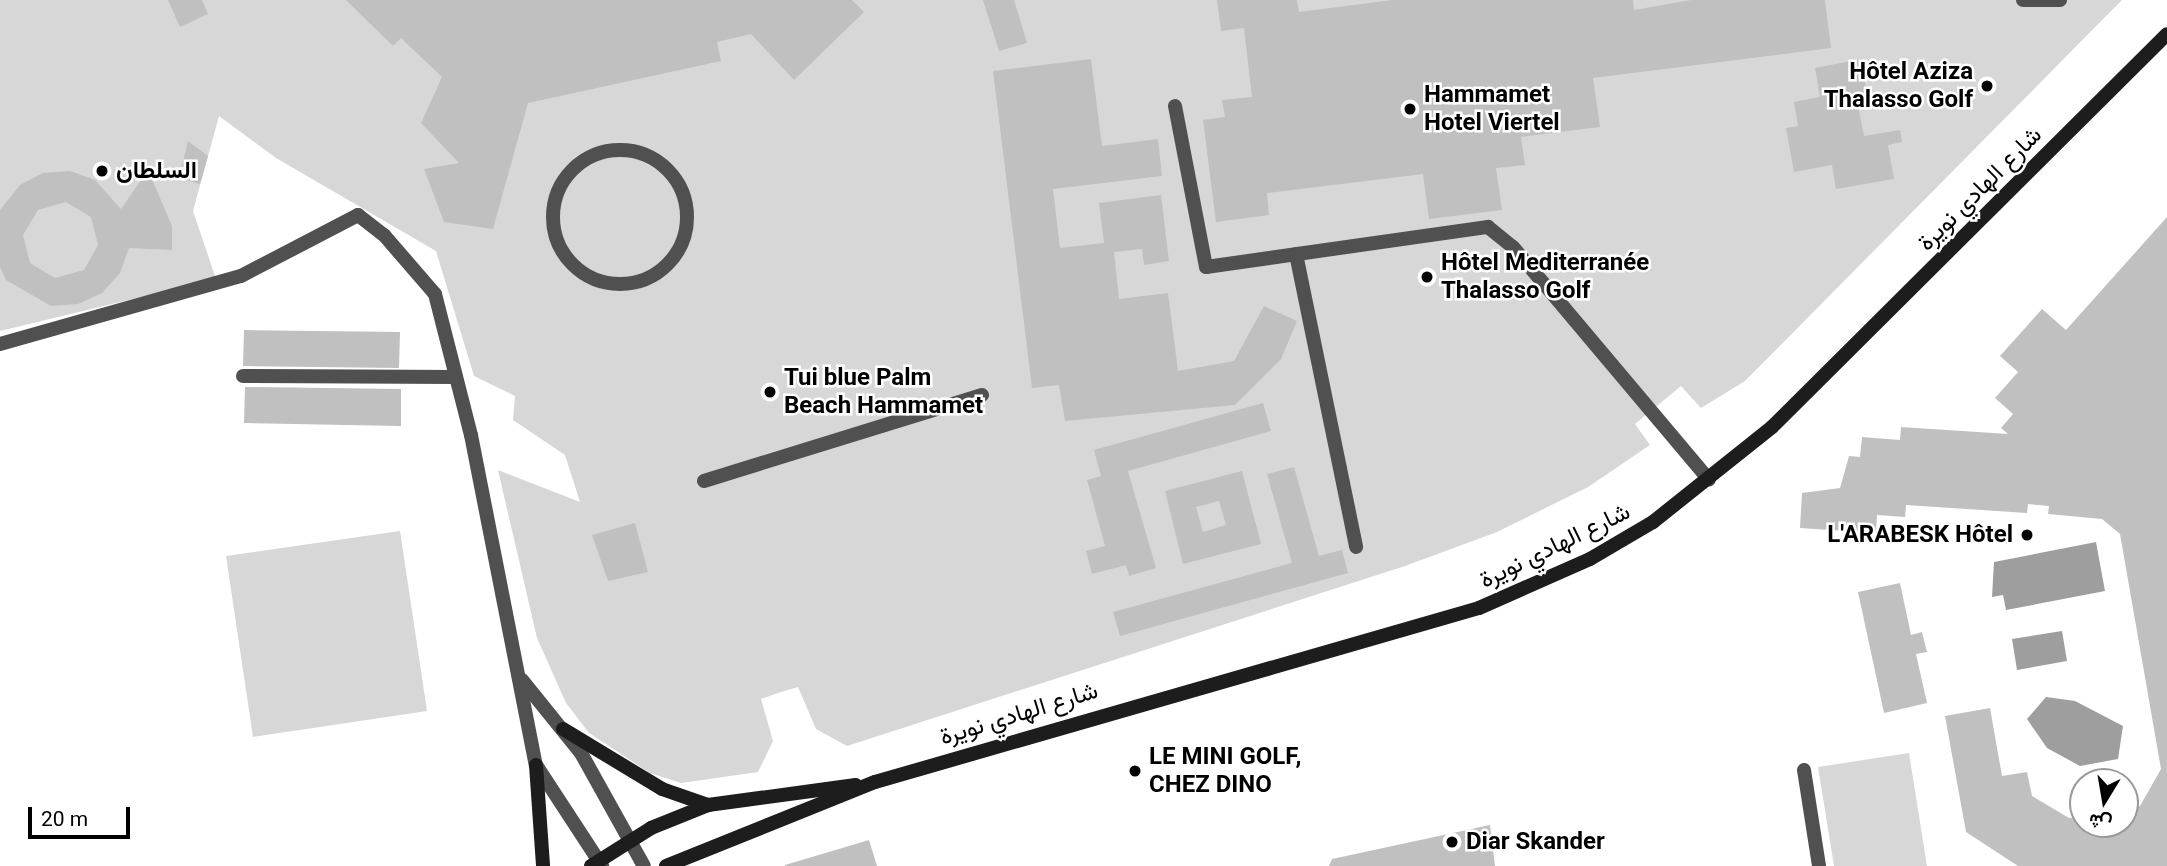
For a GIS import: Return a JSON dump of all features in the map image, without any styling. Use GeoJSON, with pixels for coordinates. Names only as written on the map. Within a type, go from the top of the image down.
{"type":"FeatureCollection","features":[{"type":"Feature","properties":{"kind":"street"},"geometry":{"type":"LineString","coordinates":[[2023,0],[2060,0]]}},
{"type":"Feature","properties":{"kind":"street","name":"شارع الهادي نويرة"},"geometry":{"type":"LineString","coordinates":[[666,866],[875,782],[1479,608],[1590,559],[1709,480],[1772,427],[2167,34]]}},
{"type":"Feature","properties":{"kind":"street"},"geometry":{"type":"LineString","coordinates":[[1175,106],[1206,267],[1488,227],[1513,247],[1709,480]]}},
{"type":"Feature","properties":{"kind":"street"},"geometry":{"type":"LineString","coordinates":[[623,148],[670,171],[684,193],[688,219],[682,246],[666,267],[643,281],[617,285],[591,278],[569,263],[555,240],[551,214],[558,188],[573,167],[596,153],[623,148]]}},
{"type":"Feature","properties":{"kind":"street"},"geometry":{"type":"LineString","coordinates":[[0,344],[241,276],[358,215],[412,261],[435,294],[456,377],[522,678],[536,765],[543,866]]}},
{"type":"Feature","properties":{"kind":"street"},"geometry":{"type":"LineString","coordinates":[[1296,254],[1356,547]]}},
{"type":"Feature","properties":{"kind":"street"},"geometry":{"type":"LineString","coordinates":[[243,376],[456,377]]}},
{"type":"Feature","properties":{"kind":"street"},"geometry":{"type":"LineString","coordinates":[[704,481],[982,395]]}},
{"type":"Feature","properties":{"kind":"street"},"geometry":{"type":"LineString","coordinates":[[522,678],[563,729],[632,838],[645,866]]}},
{"type":"Feature","properties":{"kind":"street"},"geometry":{"type":"LineString","coordinates":[[563,729],[662,789],[709,806]]}},
{"type":"Feature","properties":{"kind":"street"},"geometry":{"type":"LineString","coordinates":[[536,765],[597,864]]}},
{"type":"Feature","properties":{"kind":"street"},"geometry":{"type":"LineString","coordinates":[[1804,770],[1819,866]]}},
{"type":"Feature","properties":{"kind":"street","name":"شارع الهادي نويرة"},"geometry":{"type":"LineString","coordinates":[[597,864],[632,838],[709,806],[875,782]]}},
{"type":"Feature","properties":{"kind":"shaded area"},"geometry":{"type":"Polygon","coordinates":[[[0,0],[2122,0],[1745,381],[1701,408],[1681,386],[1635,424],[1650,445],[1588,487],[1497,532],[1405,566],[847,746],[816,729],[798,687],[778,693],[761,699],[773,741],[758,772],[681,783],[650,773],[589,733],[566,703],[537,638],[498,470],[580,502],[565,455],[513,420],[515,396],[474,376],[436,251],[276,158],[219,116],[193,211],[216,279],[0,331],[0,0]]]}},
{"type":"Feature","properties":{"kind":"shaded area"},"geometry":{"type":"Polygon","coordinates":[[[400,531],[427,711],[253,737],[226,556],[400,531]]]}},
{"type":"Feature","properties":{"kind":"shaded area"},"geometry":{"type":"Polygon","coordinates":[[[2096,542],[2105,591],[2006,610],[2003,595],[1992,597],[1994,562],[2096,542]]]}},
{"type":"Feature","properties":{"kind":"shaded area"},"geometry":{"type":"Polygon","coordinates":[[[2062,631],[2067,661],[2017,670],[2012,639],[2062,631]]]}},
{"type":"Feature","properties":{"kind":"shaded area"},"geometry":{"type":"Polygon","coordinates":[[[2046,697],[2075,701],[2123,726],[2118,759],[2080,766],[2047,748],[2027,719],[2046,697]]]}},
{"type":"Feature","properties":{"kind":"shaded area"},"geometry":{"type":"Polygon","coordinates":[[[1909,753],[1927,866],[1834,866],[1818,767],[1909,753]]]}},
{"type":"Feature","properties":{"kind":"building"},"geometry":{"type":"Polygon","coordinates":[[[168,0],[202,0],[208,14],[180,27],[168,0]]]}},
{"type":"Feature","properties":{"kind":"building"},"geometry":{"type":"Polygon","coordinates":[[[346,0],[852,0],[864,12],[794,80],[751,34],[717,42],[721,61],[528,103],[493,229],[444,222],[424,169],[459,163],[421,123],[442,77],[401,38],[393,46],[346,0]]]}},
{"type":"Feature","properties":{"kind":"building"},"geometry":{"type":"Polygon","coordinates":[[[983,0],[1014,0],[1027,43],[999,51],[983,0]]]}},
{"type":"Feature","properties":{"kind":"building","name":"Hammamet Hotel Viertel"},"geometry":{"type":"Polygon","coordinates":[[[1217,0],[1297,0],[1299,12],[1393,0],[1633,0],[1634,10],[1691,0],[1825,0],[1831,48],[1593,78],[1600,127],[1521,137],[1525,165],[1496,168],[1502,210],[1429,219],[1423,174],[1267,193],[1269,215],[1216,222],[1203,120],[1225,117],[1222,100],[1252,97],[1244,28],[1221,31],[1217,0]]]}},
{"type":"Feature","properties":{"kind":"building"},"geometry":{"type":"Polygon","coordinates":[[[1091,59],[1102,146],[1158,139],[1162,176],[1053,189],[1060,248],[1104,243],[1099,203],[1161,195],[1169,261],[1144,265],[1142,249],[1114,252],[1119,299],[1168,293],[1178,371],[1234,361],[1264,306],[1297,321],[1281,359],[1235,405],[1065,421],[1059,385],[1032,388],[993,71],[1091,59]]]}},
{"type":"Feature","properties":{"kind":"building"},"geometry":{"type":"Polygon","coordinates":[[[1861,59],[1867,94],[1856,96],[1864,136],[1900,130],[1902,142],[1888,145],[1894,179],[1836,189],[1832,165],[1794,172],[1786,128],[1798,126],[1794,102],[1820,97],[1815,68],[1861,59]]]}},
{"type":"Feature","properties":{"kind":"building"},"geometry":{"type":"Polygon","coordinates":[[[188,141],[208,156],[200,184],[179,178],[188,141]]]}},
{"type":"Feature","properties":{"kind":"building"},"geometry":{"type":"Polygon","coordinates":[[[148,170],[172,226],[172,250],[129,248],[120,273],[102,293],[78,304],[51,306],[6,280],[0,267],[0,210],[20,185],[43,173],[70,171],[95,180],[121,209],[148,170]],[[66,202],[38,210],[23,235],[30,263],[55,278],[84,270],[98,245],[91,217],[66,202]]]}},
{"type":"Feature","properties":{"kind":"building"},"geometry":{"type":"Polygon","coordinates":[[[2167,217],[2167,866],[2018,866],[1966,832],[1945,716],[1990,708],[2002,776],[2027,772],[2032,796],[2069,818],[2069,838],[2139,838],[2139,806],[2161,769],[2120,534],[2102,519],[2048,514],[2049,506],[2028,504],[2027,513],[1906,505],[1905,517],[1877,515],[1876,533],[1800,528],[1802,493],[1840,488],[1849,456],[1860,457],[1862,437],[1900,440],[1901,427],[2008,434],[2001,428],[2013,414],[1995,398],[2018,372],[2000,356],[2042,309],[2066,330],[2167,217]]]}},
{"type":"Feature","properties":{"kind":"building"},"geometry":{"type":"Polygon","coordinates":[[[244,330],[400,332],[399,368],[243,366],[244,330]]]}},
{"type":"Feature","properties":{"kind":"building"},"geometry":{"type":"Polygon","coordinates":[[[245,387],[401,389],[401,426],[244,423],[245,387]]]}},
{"type":"Feature","properties":{"kind":"building"},"geometry":{"type":"Polygon","coordinates":[[[1263,403],[1271,431],[1128,471],[1156,568],[1129,576],[1126,565],[1092,574],[1086,551],[1105,546],[1087,480],[1101,476],[1094,450],[1263,403]]]}},
{"type":"Feature","properties":{"kind":"building"},"geometry":{"type":"Polygon","coordinates":[[[1294,467],[1319,556],[1342,550],[1348,573],[1120,636],[1113,612],[1292,563],[1267,474],[1294,467]]]}},
{"type":"Feature","properties":{"kind":"building"},"geometry":{"type":"Polygon","coordinates":[[[1242,471],[1261,544],[1183,564],[1165,491],[1242,471]],[[1219,501],[1196,507],[1203,532],[1226,525],[1219,501]]]}},
{"type":"Feature","properties":{"kind":"building"},"geometry":{"type":"Polygon","coordinates":[[[635,523],[648,572],[608,581],[592,535],[635,523]]]}},
{"type":"Feature","properties":{"kind":"building"},"geometry":{"type":"Polygon","coordinates":[[[1900,583],[1911,635],[1922,632],[1927,652],[1916,654],[1927,703],[1884,713],[1858,592],[1900,583]]]}},
{"type":"Feature","properties":{"kind":"building","name":"Diar Skander"},"geometry":{"type":"Polygon","coordinates":[[[1490,825],[1495,866],[1329,866],[1332,859],[1490,825]]]}},
{"type":"Feature","properties":{"kind":"building"},"geometry":{"type":"Polygon","coordinates":[[[869,840],[877,866],[785,866],[785,865],[869,840]]]}},
{"type":"Feature","properties":{"kind":"place","name":"Hôtel Aziza Thalasso Golf"},"geometry":{"type":"Point","coordinates":[1987,86]}},
{"type":"Feature","properties":{"kind":"place","name":"Hammamet Hotel Viertel"},"geometry":{"type":"Point","coordinates":[1410,109]}},
{"type":"Feature","properties":{"kind":"place","name":"السلطان"},"geometry":{"type":"Point","coordinates":[102,171]}},
{"type":"Feature","properties":{"kind":"place","name":"Hôtel Mediterranée Thalasso Golf"},"geometry":{"type":"Point","coordinates":[1427,277]}},
{"type":"Feature","properties":{"kind":"place","name":"Tui blue Palm Beach Hammamet"},"geometry":{"type":"Point","coordinates":[770,392]}},
{"type":"Feature","properties":{"kind":"place","name":"L'ARABESK Hôtel"},"geometry":{"type":"Point","coordinates":[2027,535]}},
{"type":"Feature","properties":{"kind":"place","name":"LE MINI GOLF, CHEZ DINO"},"geometry":{"type":"Point","coordinates":[1135,771]}},
{"type":"Feature","properties":{"kind":"place","name":"Diar Skander"},"geometry":{"type":"Point","coordinates":[1452,842]}}]}
